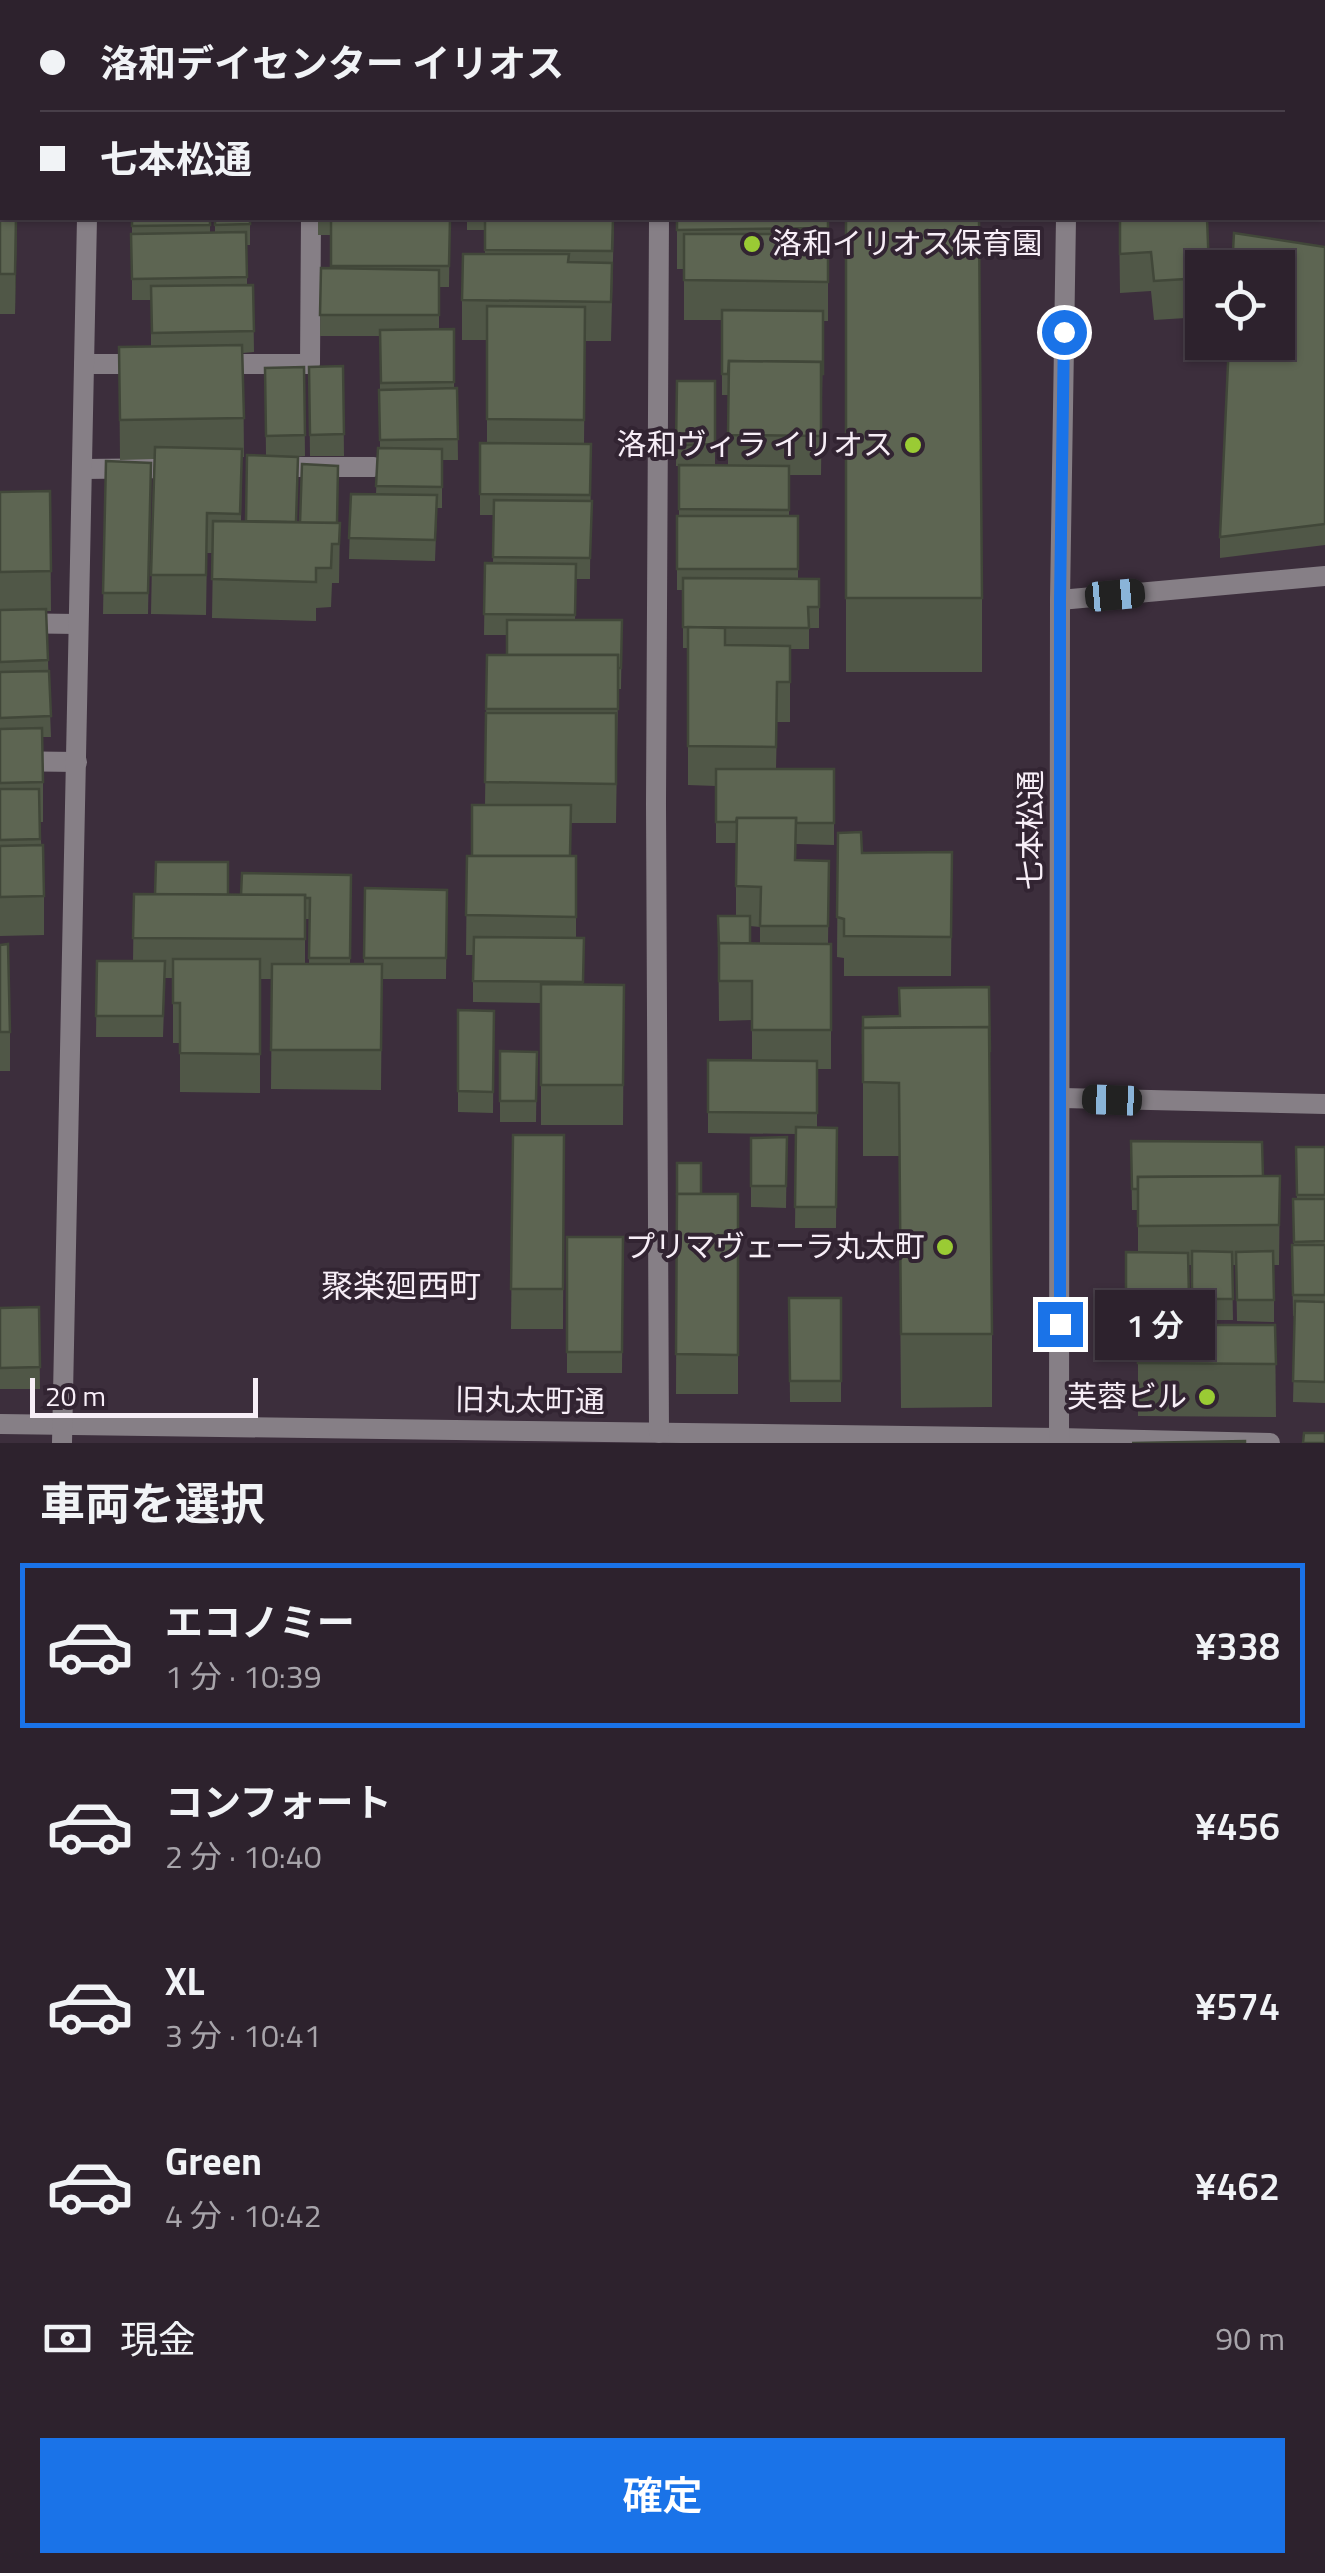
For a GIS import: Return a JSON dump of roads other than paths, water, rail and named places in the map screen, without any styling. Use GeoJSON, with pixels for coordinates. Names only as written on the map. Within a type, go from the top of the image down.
{"type":"FeatureCollection","features":[{"type":"Feature","properties":{"kind":"street"},"geometry":{"type":"LineString","coordinates":[[62,1434],[88,220]]}},
{"type":"Feature","properties":{"kind":"street"},"geometry":{"type":"LineString","coordinates":[[197,364],[310,364],[311,220]]}},
{"type":"Feature","properties":{"kind":"street"},"geometry":{"type":"LineString","coordinates":[[660,220],[656,784],[660,1433]]}},
{"type":"Feature","properties":{"kind":"street","name":"七本松通"},"geometry":{"type":"LineString","coordinates":[[1059,1440],[1060,600],[1066,220]]}},
{"type":"Feature","properties":{"kind":"street"},"geometry":{"type":"LineString","coordinates":[[84,364],[159,364]]}},
{"type":"Feature","properties":{"kind":"street"},"geometry":{"type":"LineString","coordinates":[[257,468],[374,466]]}},
{"type":"Feature","properties":{"kind":"street"},"geometry":{"type":"LineString","coordinates":[[82,469],[198,468]]}},
{"type":"Feature","properties":{"kind":"street"},"geometry":{"type":"LineString","coordinates":[[1060,600],[1325,576]]}},
{"type":"Feature","properties":{"kind":"street"},"geometry":{"type":"LineString","coordinates":[[0,624],[78,624]]}},
{"type":"Feature","properties":{"kind":"street"},"geometry":{"type":"LineString","coordinates":[[0,761],[76,762]]}},
{"type":"Feature","properties":{"kind":"street"},"geometry":{"type":"LineString","coordinates":[[1062,1098],[1325,1104]]}},
{"type":"Feature","properties":{"kind":"street","name":"旧丸太町通"},"geometry":{"type":"LineString","coordinates":[[0,1424],[62,1434],[660,1433],[1270,1443]]}},
{"type":"Feature","properties":{"kind":"place","name":"洛和イリオス保育園"},"geometry":{"type":"Point","coordinates":[752,244]}},
{"type":"Feature","properties":{"kind":"place","name":"洛和ヴィラ イリオス"},"geometry":{"type":"Point","coordinates":[913,445]}},
{"type":"Feature","properties":{"kind":"place","name":"プリマヴェーラ丸太町"},"geometry":{"type":"Point","coordinates":[945,1247]}},
{"type":"Feature","properties":{"kind":"place","name":"芙蓉ビル"},"geometry":{"type":"Point","coordinates":[1207,1397]}},
{"type":"Feature","properties":{"kind":"district","name":"聚楽廻西町"},"geometry":{"type":"Point","coordinates":[401,1286]}}]}
